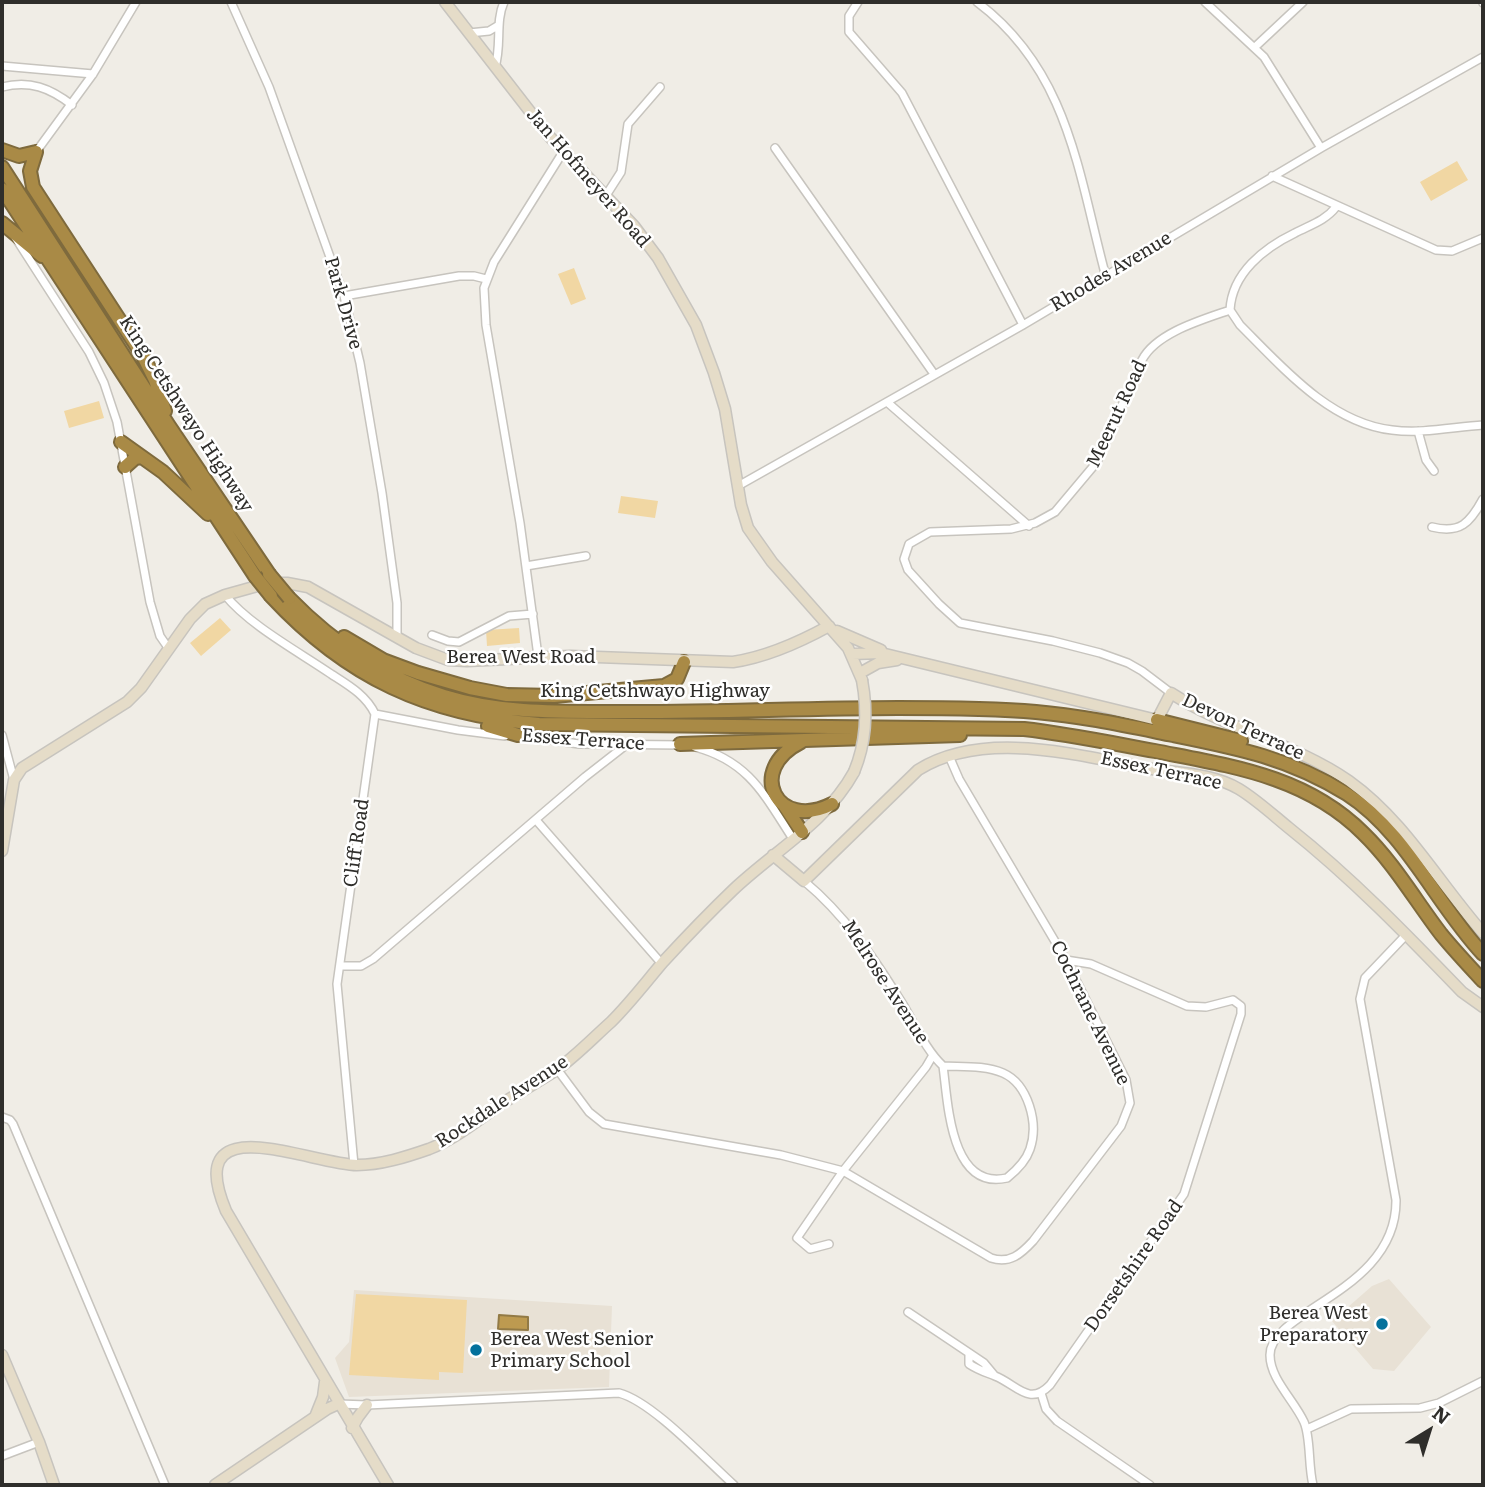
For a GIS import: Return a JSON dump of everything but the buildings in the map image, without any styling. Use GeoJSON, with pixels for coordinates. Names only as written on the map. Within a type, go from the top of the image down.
{"type":"FeatureCollection","features":[{"type":"Feature","properties":{"kind":"highway"},"geometry":{"type":"LineString","coordinates":[[2,150],[19,156],[36,152]]}},
{"type":"Feature","properties":{"kind":"highway"},"geometry":{"type":"LineString","coordinates":[[36,152],[30,171],[33,187],[143,356],[155,380],[169,426]]}},
{"type":"Feature","properties":{"kind":"highway","name":"King Cetshwayo Highway"},"geometry":{"type":"LineString","coordinates":[[2,167],[169,426],[269,574],[302,611],[342,645],[392,675],[446,697],[497,708],[605,712],[897,708],[1038,712],[1148,730],[1257,753],[1303,769],[1345,793],[1364,808],[1396,840],[1483,954]]}},
{"type":"Feature","properties":{"kind":"highway","name":"King Cetshwayo Highway"},"geometry":{"type":"LineString","coordinates":[[2,189],[255,576],[305,630],[355,667],[410,696],[470,715],[505,721],[570,724],[990,727],[1053,733],[1230,765],[1277,779],[1316,797],[1350,820],[1384,855],[1442,935],[1483,981]]}},
{"type":"Feature","properties":{"kind":"highway"},"geometry":{"type":"LineString","coordinates":[[2,223],[52,265]]}},
{"type":"Feature","properties":{"kind":"highway"},"geometry":{"type":"LineString","coordinates":[[121,442],[163,472],[196,505],[216,520]]}},
{"type":"Feature","properties":{"kind":"highway"},"geometry":{"type":"LineString","coordinates":[[125,467],[135,458],[142,457]]}},
{"type":"Feature","properties":{"kind":"highway"},"geometry":{"type":"LineString","coordinates":[[302,611],[369,652],[397,665],[454,684],[507,695],[554,696],[664,686],[677,680],[684,662]]}},
{"type":"Feature","properties":{"kind":"highway"},"geometry":{"type":"LineString","coordinates":[[355,667],[375,683],[412,703],[443,715],[505,730],[518,736]]}},
{"type":"Feature","properties":{"kind":"highway"},"geometry":{"type":"LineString","coordinates":[[1157,720],[1255,745],[1289,757],[1325,776],[1345,793]]}},
{"type":"Feature","properties":{"kind":"highway"},"geometry":{"type":"LineString","coordinates":[[680,744],[1053,733]]}},
{"type":"Feature","properties":{"kind":"highway"},"geometry":{"type":"LineString","coordinates":[[797,836],[773,786],[774,767],[786,750],[805,740]]}},
{"type":"Feature","properties":{"kind":"highway"},"geometry":{"type":"LineString","coordinates":[[783,805],[796,811],[808,812],[832,804]]}},
{"type":"Feature","properties":{"kind":"street"},"geometry":{"type":"LineString","coordinates":[[36,152],[93,74],[136,2]]}},
{"type":"Feature","properties":{"kind":"street","name":"Park Drive"},"geometry":{"type":"LineString","coordinates":[[231,2],[265,77],[344,296],[360,363],[382,493],[398,619],[397,638]]}},
{"type":"Feature","properties":{"kind":"street","name":"Jan Hofmeyer Road"},"geometry":{"type":"LineString","coordinates":[[445,2],[562,152],[634,226],[658,258],[696,325],[708,354],[725,409],[742,512],[753,538],[829,626]]}},
{"type":"Feature","properties":{"kind":"street"},"geometry":{"type":"LineString","coordinates":[[495,67],[500,52],[499,25],[504,2]]}},
{"type":"Feature","properties":{"kind":"street"},"geometry":{"type":"LineString","coordinates":[[858,2],[849,16],[849,32],[902,93],[1023,325]]}},
{"type":"Feature","properties":{"kind":"street"},"geometry":{"type":"LineString","coordinates":[[977,2],[1020,41],[1052,90],[1069,135],[1106,277]]}},
{"type":"Feature","properties":{"kind":"street"},"geometry":{"type":"LineString","coordinates":[[1205,2],[1255,47],[1321,148]]}},
{"type":"Feature","properties":{"kind":"street"},"geometry":{"type":"LineString","coordinates":[[1255,47],[1303,2]]}},
{"type":"Feature","properties":{"kind":"street"},"geometry":{"type":"LineString","coordinates":[[469,33],[489,31],[499,25]]}},
{"type":"Feature","properties":{"kind":"street","name":"Rhodes Avenue"},"geometry":{"type":"LineString","coordinates":[[738,486],[1023,325],[1272,176],[1483,57]]}},
{"type":"Feature","properties":{"kind":"street"},"geometry":{"type":"LineString","coordinates":[[2,66],[93,74]]}},
{"type":"Feature","properties":{"kind":"street"},"geometry":{"type":"LineString","coordinates":[[2,87],[22,83],[38,85],[72,105]]}},
{"type":"Feature","properties":{"kind":"street"},"geometry":{"type":"LineString","coordinates":[[606,197],[621,172],[628,124],[660,87]]}},
{"type":"Feature","properties":{"kind":"street"},"geometry":{"type":"LineString","coordinates":[[775,148],[934,374]]}},
{"type":"Feature","properties":{"kind":"street"},"geometry":{"type":"LineString","coordinates":[[538,656],[526,566],[486,326],[484,288],[486,279],[515,226],[562,152]]}},
{"type":"Feature","properties":{"kind":"street"},"geometry":{"type":"LineString","coordinates":[[1272,176],[1436,250],[1452,251],[1483,238]]}},
{"type":"Feature","properties":{"kind":"street"},"geometry":{"type":"LineString","coordinates":[[1336,207],[1326,218],[1260,254],[1241,278],[1231,300],[1230,310],[1247,332],[1330,408],[1379,428],[1418,430],[1483,425]]}},
{"type":"Feature","properties":{"kind":"street"},"geometry":{"type":"LineString","coordinates":[[13,233],[96,367],[109,396],[121,442],[150,602],[160,636],[169,649]]}},
{"type":"Feature","properties":{"kind":"street"},"geometry":{"type":"LineString","coordinates":[[344,296],[459,276],[486,279]]}},
{"type":"Feature","properties":{"kind":"street","name":"Meerut Road"},"geometry":{"type":"LineString","coordinates":[[1029,526],[1055,512],[1093,469],[1150,347],[1166,336],[1230,310]]}},
{"type":"Feature","properties":{"kind":"street"},"geometry":{"type":"LineString","coordinates":[[887,402],[1029,526]]}},
{"type":"Feature","properties":{"kind":"street"},"geometry":{"type":"LineString","coordinates":[[1418,430],[1426,460],[1434,471]]}},
{"type":"Feature","properties":{"kind":"street"},"geometry":{"type":"LineString","coordinates":[[1432,527],[1447,530],[1459,528],[1468,522],[1482,504]]}},
{"type":"Feature","properties":{"kind":"street","name":"Devon Terrace"},"geometry":{"type":"LineString","coordinates":[[1029,526],[1011,529],[938,530],[909,544],[904,554],[905,565],[947,612],[965,625],[1079,647],[1128,663],[1187,703],[1300,753],[1348,781],[1370,797],[1416,846],[1483,933]]}},
{"type":"Feature","properties":{"kind":"street"},"geometry":{"type":"LineString","coordinates":[[526,566],[586,556]]}},
{"type":"Feature","properties":{"kind":"street","name":"Berea West Road"},"geometry":{"type":"LineString","coordinates":[[14,780],[23,768],[34,760],[127,702],[141,688],[201,607],[225,595],[268,583],[295,584],[315,590],[397,638],[428,654],[448,660],[538,656],[724,663],[746,660],[798,642],[829,626]]}},
{"type":"Feature","properties":{"kind":"street"},"geometry":{"type":"LineString","coordinates":[[225,595],[244,614],[362,696],[375,714]]}},
{"type":"Feature","properties":{"kind":"street"},"geometry":{"type":"LineString","coordinates":[[432,635],[459,642],[509,616],[533,614]]}},
{"type":"Feature","properties":{"kind":"street"},"geometry":{"type":"LineString","coordinates":[[381,628],[398,619]]}},
{"type":"Feature","properties":{"kind":"street"},"geometry":{"type":"LineString","coordinates":[[829,626],[873,648],[904,659]]}},
{"type":"Feature","properties":{"kind":"street","name":"Rockdale Avenue"},"geometry":{"type":"LineString","coordinates":[[388,1485],[226,1211],[216,1177],[219,1164],[229,1152],[243,1146],[256,1146],[354,1165],[387,1162],[432,1147],[454,1136],[557,1069],[610,1022],[731,892],[832,804],[854,772],[864,739],[866,705],[861,677],[852,654],[829,626]]}},
{"type":"Feature","properties":{"kind":"street"},"geometry":{"type":"LineString","coordinates":[[852,654],[881,653],[1157,720],[1171,693]]}},
{"type":"Feature","properties":{"kind":"street"},"geometry":{"type":"LineString","coordinates":[[861,677],[878,663],[904,659]]}},
{"type":"Feature","properties":{"kind":"street","name":"Essex Terrace"},"geometry":{"type":"LineString","coordinates":[[375,714],[482,733],[571,743],[680,744],[718,754],[748,774],[797,836]]}},
{"type":"Feature","properties":{"kind":"street","name":"Cliff Road"},"geometry":{"type":"LineString","coordinates":[[354,1165],[337,984],[375,714]]}},
{"type":"Feature","properties":{"kind":"street"},"geometry":{"type":"LineString","coordinates":[[2,735],[14,780],[2,851]]}},
{"type":"Feature","properties":{"kind":"street"},"geometry":{"type":"LineString","coordinates":[[340,966],[358,967],[373,959],[584,777],[627,745]]}},
{"type":"Feature","properties":{"kind":"street","name":"Essex Terrace"},"geometry":{"type":"LineString","coordinates":[[804,881],[910,776],[927,764],[949,756],[994,749],[1058,751],[1216,779],[1247,794],[1347,876],[1462,992],[1483,1007]]}},
{"type":"Feature","properties":{"kind":"street","name":"Cochrane Avenue"},"geometry":{"type":"LineString","coordinates":[[843,1171],[991,1258],[1004,1261],[1015,1257],[1033,1241],[1114,1138],[1127,1115],[1130,1103],[1126,1080],[1066,960],[959,779],[949,756]]}},
{"type":"Feature","properties":{"kind":"street"},"geometry":{"type":"LineString","coordinates":[[536,820],[662,964]]}},
{"type":"Feature","properties":{"kind":"street","name":"Melrose Avenue"},"geometry":{"type":"LineString","coordinates":[[772,855],[833,906],[848,924],[893,988],[933,1055],[943,1066]]}},
{"type":"Feature","properties":{"kind":"street"},"geometry":{"type":"LineString","coordinates":[[1313,1485],[1307,1429],[1272,1368],[1270,1348],[1282,1331],[1368,1267],[1392,1230],[1396,1218],[1396,1200],[1360,999],[1363,984],[1373,967],[1406,935]]}},
{"type":"Feature","properties":{"kind":"street","name":"Dorsetshire Road"},"geometry":{"type":"LineString","coordinates":[[1041,1393],[1050,1385],[1184,1194],[1241,1014],[1241,1006],[1237,1002],[1229,1000],[1206,1007],[1187,1006],[1091,964],[1066,960]]}},
{"type":"Feature","properties":{"kind":"street","name":"Melrose Avenue"},"geometry":{"type":"LineString","coordinates":[[829,1244],[810,1249],[797,1238],[843,1171],[926,1068],[933,1055]]}},
{"type":"Feature","properties":{"kind":"street"},"geometry":{"type":"LineString","coordinates":[[943,1066],[986,1068],[1001,1072],[1017,1082],[1023,1090],[1033,1136],[1026,1158],[1007,1178],[986,1178],[978,1173],[957,1148],[943,1066]]}},
{"type":"Feature","properties":{"kind":"street"},"geometry":{"type":"LineString","coordinates":[[557,1069],[589,1112],[604,1124],[781,1155],[843,1171]]}},
{"type":"Feature","properties":{"kind":"street"},"geometry":{"type":"LineString","coordinates":[[2,1117],[10,1120],[13,1125],[165,1485]]}},
{"type":"Feature","properties":{"kind":"street"},"geometry":{"type":"LineString","coordinates":[[908,1312],[969,1355],[969,1364],[1021,1391],[1031,1395],[1041,1393],[1046,1409],[1057,1421],[1150,1485]]}},
{"type":"Feature","properties":{"kind":"street"},"geometry":{"type":"LineString","coordinates":[[2,1355],[54,1485]]}},
{"type":"Feature","properties":{"kind":"street"},"geometry":{"type":"LineString","coordinates":[[315,1418],[323,1397],[325,1380]]}},
{"type":"Feature","properties":{"kind":"street"},"geometry":{"type":"LineString","coordinates":[[1307,1429],[1351,1409],[1420,1408],[1439,1403],[1483,1381]]}},
{"type":"Feature","properties":{"kind":"street"},"geometry":{"type":"LineString","coordinates":[[215,1485],[338,1404],[367,1405],[619,1393],[646,1406],[734,1485]]}},
{"type":"Feature","properties":{"kind":"street"},"geometry":{"type":"LineString","coordinates":[[352,1428],[367,1405]]}},
{"type":"Feature","properties":{"kind":"street"},"geometry":{"type":"LineString","coordinates":[[2,1457],[39,1442]]}},
{"type":"Feature","properties":{"kind":"shaded area"},"geometry":{"type":"Polygon","coordinates":[[[1457,161],[1468,180],[1431,201],[1420,182],[1457,161]]]}},
{"type":"Feature","properties":{"kind":"shaded area"},"geometry":{"type":"Polygon","coordinates":[[[574,268],[586,299],[571,305],[558,274],[574,268]]]}},
{"type":"Feature","properties":{"kind":"shaded area"},"geometry":{"type":"Polygon","coordinates":[[[99,401],[104,418],[69,428],[64,411],[99,401]]]}},
{"type":"Feature","properties":{"kind":"shaded area"},"geometry":{"type":"Polygon","coordinates":[[[621,496],[658,501],[655,518],[618,513],[621,496]]]}},
{"type":"Feature","properties":{"kind":"shaded area"},"geometry":{"type":"Polygon","coordinates":[[[220,618],[231,630],[201,656],[190,643],[220,618]]]}},
{"type":"Feature","properties":{"kind":"shaded area"},"geometry":{"type":"Polygon","coordinates":[[[519,628],[520,643],[487,646],[486,630],[519,628]]]}},
{"type":"Feature","properties":{"kind":"shaded area","name":"Berea West Preparatory"},"geometry":{"type":"Polygon","coordinates":[[[1389,1279],[1431,1327],[1394,1371],[1373,1369],[1332,1321],[1372,1286],[1389,1279]]]}},
{"type":"Feature","properties":{"kind":"shaded area","name":"Berea West Senior Primary School"},"geometry":{"type":"Polygon","coordinates":[[[354,1290],[612,1306],[609,1387],[349,1397],[335,1358],[349,1342],[354,1290]]]}},
{"type":"Feature","properties":{"kind":"shaded area"},"geometry":{"type":"Polygon","coordinates":[[[356,1294],[467,1300],[463,1373],[439,1372],[439,1380],[349,1375],[356,1294]]]}},
{"type":"Feature","properties":{"kind":"shaded area"},"geometry":{"type":"Polygon","coordinates":[[[499,1315],[528,1317],[528,1330],[498,1329],[499,1315]]]}},
{"type":"Feature","properties":{"kind":"place","name":"Berea West Preparatory"},"geometry":{"type":"Point","coordinates":[1382,1324]}},
{"type":"Feature","properties":{"kind":"place","name":"Berea West Senior Primary School"},"geometry":{"type":"Point","coordinates":[476,1350]}}]}
